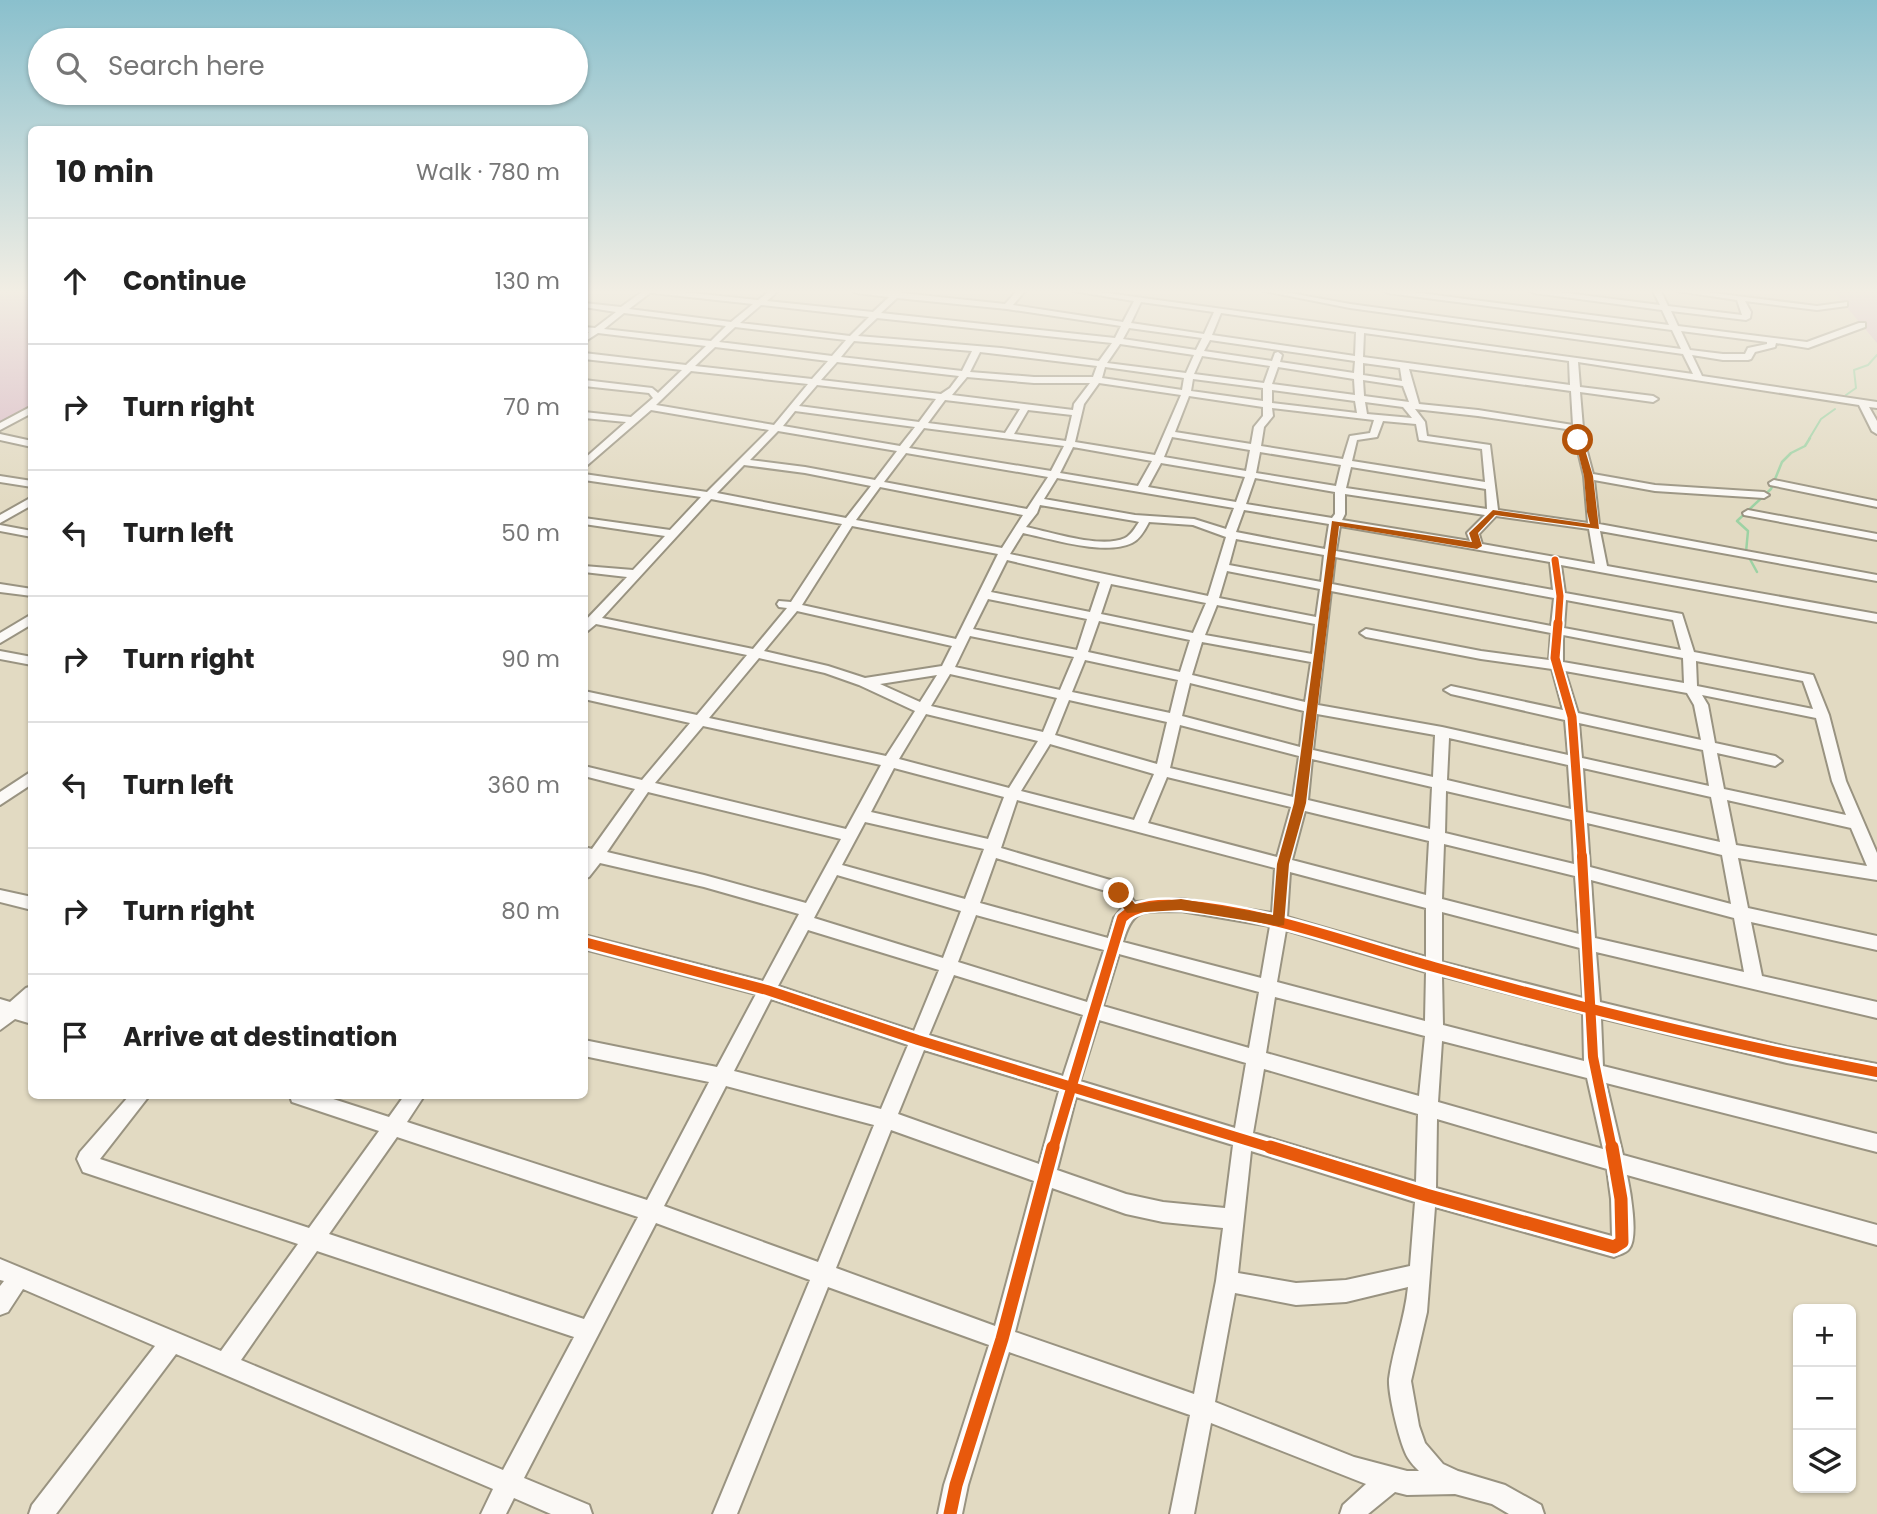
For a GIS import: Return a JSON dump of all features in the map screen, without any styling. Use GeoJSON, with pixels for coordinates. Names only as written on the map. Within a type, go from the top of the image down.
{"type":"FeatureCollection","features":[{"type":"Feature","properties":{"kind":"street"},"geometry":{"type":"LineString","coordinates":[[633,362],[1075,414]]}},
{"type":"Feature","properties":{"kind":"street"},"geometry":{"type":"LineString","coordinates":[[588,461],[651,407],[695,362]]}},
{"type":"Feature","properties":{"kind":"street"},"geometry":{"type":"LineString","coordinates":[[589,625],[709,495],[777,427],[834,362]]}},
{"type":"Feature","properties":{"kind":"street"},"geometry":{"type":"LineString","coordinates":[[866,362],[964,374],[1097,380],[1268,405],[1420,422]]}},
{"type":"Feature","properties":{"kind":"street"},"geometry":{"type":"LineString","coordinates":[[970,362],[964,374],[920,425],[755,653],[591,854],[704,881],[948,968],[1093,1011],[1877,1234]]}},
{"type":"Feature","properties":{"kind":"street"},"geometry":{"type":"LineString","coordinates":[[1082,362],[1577,428]]}},
{"type":"Feature","properties":{"kind":"street"},"geometry":{"type":"LineString","coordinates":[[1142,490],[1159,458],[1196,362]]}},
{"type":"Feature","properties":{"kind":"street"},"geometry":{"type":"LineString","coordinates":[[1265,362],[1407,384]]}},
{"type":"Feature","properties":{"kind":"street"},"geometry":{"type":"LineString","coordinates":[[1360,362],[1357,399],[1363,416]]}},
{"type":"Feature","properties":{"kind":"street"},"geometry":{"type":"LineString","coordinates":[[1377,362],[1653,399]]}},
{"type":"Feature","properties":{"kind":"street"},"geometry":{"type":"LineString","coordinates":[[1573,362],[1577,428],[1589,476],[1591,512],[1602,568]]}},
{"type":"Feature","properties":{"kind":"street"},"geometry":{"type":"LineString","coordinates":[[1591,362],[1877,405]]}},
{"type":"Feature","properties":{"kind":"street"},"geometry":{"type":"LineString","coordinates":[[1692,362],[1699,378]]}},
{"type":"Feature","properties":{"kind":"street"},"geometry":{"type":"LineString","coordinates":[[1139,827],[1162,771],[1185,677],[1213,600],[1251,474],[1259,427],[1268,416],[1267,387],[1276,363]]}},
{"type":"Feature","properties":{"kind":"street"},"geometry":{"type":"LineString","coordinates":[[493,1514],[649,1211],[861,815],[947,669],[1004,554],[1054,475],[1070,444],[1075,414],[1097,380],[1102,364]]}},
{"type":"Feature","properties":{"kind":"street"},"geometry":{"type":"LineString","coordinates":[[1404,366],[1407,384],[1416,405],[1407,406]]}},
{"type":"Feature","properties":{"kind":"street"},"geometry":{"type":"LineString","coordinates":[[1051,380],[1085,397]]}},
{"type":"Feature","properties":{"kind":"street"},"geometry":{"type":"LineString","coordinates":[[588,383],[652,391],[658,398]]}},
{"type":"Feature","properties":{"kind":"street"},"geometry":{"type":"LineString","coordinates":[[1863,403],[1876,428]]}},
{"type":"Feature","properties":{"kind":"street"},"geometry":{"type":"LineString","coordinates":[[1407,406],[1420,422],[1422,438],[1488,447],[1493,513]]}},
{"type":"Feature","properties":{"kind":"street"},"geometry":{"type":"LineString","coordinates":[[651,407],[1477,546],[1877,617]]}},
{"type":"Feature","properties":{"kind":"street"},"geometry":{"type":"LineString","coordinates":[[792,408],[1070,444],[1340,489],[1596,527],[1877,578]]}},
{"type":"Feature","properties":{"kind":"street"},"geometry":{"type":"LineString","coordinates":[[1008,436],[1025,408]]}},
{"type":"Feature","properties":{"kind":"street"},"geometry":{"type":"LineString","coordinates":[[0,427],[28,411]]}},
{"type":"Feature","properties":{"kind":"street"},"geometry":{"type":"LineString","coordinates":[[588,415],[633,420]]}},
{"type":"Feature","properties":{"kind":"street"},"geometry":{"type":"LineString","coordinates":[[1182,1514],[1227,1281],[1243,1138],[1279,921],[1283,864],[1300,803],[1330,553],[1335,523],[1340,514],[1340,489],[1353,439],[1374,435],[1379,418]]}},
{"type":"Feature","properties":{"kind":"street"},"geometry":{"type":"LineString","coordinates":[[1169,434],[1489,486]]}},
{"type":"Feature","properties":{"kind":"street"},"geometry":{"type":"LineString","coordinates":[[0,437],[28,443]]}},
{"type":"Feature","properties":{"kind":"street"},"geometry":{"type":"LineString","coordinates":[[743,462],[805,470],[1032,513]]}},
{"type":"Feature","properties":{"kind":"street"},"geometry":{"type":"LineString","coordinates":[[1589,476],[1655,488],[1764,495]]}},
{"type":"Feature","properties":{"kind":"street"},"geometry":{"type":"LineString","coordinates":[[588,478],[709,495],[849,522],[1004,554],[1107,580],[1322,622]]}},
{"type":"Feature","properties":{"kind":"street"},"geometry":{"type":"LineString","coordinates":[[0,479],[28,483]]}},
{"type":"Feature","properties":{"kind":"street"},"geometry":{"type":"LineString","coordinates":[[1774,483],[1877,504]]}},
{"type":"Feature","properties":{"kind":"street"},"geometry":{"type":"LineString","coordinates":[[1037,501],[1146,519],[1194,522],[1231,534],[1678,617],[1689,656],[1691,689],[1701,705],[1754,981]]}},
{"type":"Feature","properties":{"kind":"street"},"geometry":{"type":"LineString","coordinates":[[0,520],[28,502]]}},
{"type":"Feature","properties":{"kind":"street"},"geometry":{"type":"LineString","coordinates":[[1477,546],[1473,533],[1493,513]]}},
{"type":"Feature","properties":{"kind":"street"},"geometry":{"type":"LineString","coordinates":[[1748,513],[1877,537]]}},
{"type":"Feature","properties":{"kind":"street"},"geometry":{"type":"LineString","coordinates":[[1021,529],[1070,539],[1125,542],[1133,538],[1146,519]]}},
{"type":"Feature","properties":{"kind":"street"},"geometry":{"type":"LineString","coordinates":[[588,523],[674,534]]}},
{"type":"Feature","properties":{"kind":"street"},"geometry":{"type":"LineString","coordinates":[[0,528],[28,533]]}},
{"type":"Feature","properties":{"kind":"street"},"geometry":{"type":"LineString","coordinates":[[588,943],[767,990],[918,1040],[1070,1084],[1426,1195],[1614,1247],[1622,1242],[1623,1222],[1617,1162],[1595,1072],[1572,717],[1556,664],[1560,596],[1555,560]]}},
{"type":"Feature","properties":{"kind":"street"},"geometry":{"type":"LineString","coordinates":[[1222,567],[1808,678],[1822,715],[1839,781],[1877,872]]}},
{"type":"Feature","properties":{"kind":"street"},"geometry":{"type":"LineString","coordinates":[[588,569],[635,573]]}},
{"type":"Feature","properties":{"kind":"street"},"geometry":{"type":"LineString","coordinates":[[725,1514],[948,968],[968,907],[993,849],[1012,794],[1047,738],[1081,655],[1107,580]]}},
{"type":"Feature","properties":{"kind":"street"},"geometry":{"type":"LineString","coordinates":[[0,588],[28,592]]}},
{"type":"Feature","properties":{"kind":"street"},"geometry":{"type":"LineString","coordinates":[[983,594],[1198,638],[1318,659]]}},
{"type":"Feature","properties":{"kind":"street"},"geometry":{"type":"LineString","coordinates":[[789,605],[961,637],[1081,655],[1312,708],[1442,732],[1718,795],[1855,823]]}},
{"type":"Feature","properties":{"kind":"street"},"geometry":{"type":"LineString","coordinates":[[0,639],[28,621]]}},
{"type":"Feature","properties":{"kind":"street"},"geometry":{"type":"LineString","coordinates":[[589,625],[755,653],[864,682],[923,709],[1047,738],[1162,771],[1584,872],[1740,914],[1877,943]]}},
{"type":"Feature","properties":{"kind":"street"},"geometry":{"type":"LineString","coordinates":[[1366,633],[1480,655],[1556,664],[1822,715]]}},
{"type":"Feature","properties":{"kind":"street"},"geometry":{"type":"LineString","coordinates":[[0,655],[28,660]]}},
{"type":"Feature","properties":{"kind":"street"},"geometry":{"type":"LineString","coordinates":[[864,682],[947,669],[1174,719],[1306,753],[1727,850],[1877,872]]}},
{"type":"Feature","properties":{"kind":"street"},"geometry":{"type":"LineString","coordinates":[[1451,690],[1775,761]]}},
{"type":"Feature","properties":{"kind":"street"},"geometry":{"type":"LineString","coordinates":[[588,696],[890,762],[1434,901],[1587,943],[1877,1010]]}},
{"type":"Feature","properties":{"kind":"street"},"geometry":{"type":"LineString","coordinates":[[1442,732],[1434,901],[1434,1030],[1427,1106],[1426,1195],[1416,1312],[1400,1381],[1408,1426],[1416,1450],[1435,1472],[1455,1482],[1497,1493],[1532,1514]]}},
{"type":"Feature","properties":{"kind":"street"},"geometry":{"type":"LineString","coordinates":[[588,772],[850,836]]}},
{"type":"Feature","properties":{"kind":"street"},"geometry":{"type":"LineString","coordinates":[[0,800],[28,779]]}},
{"type":"Feature","properties":{"kind":"street"},"geometry":{"type":"LineString","coordinates":[[861,815],[993,849],[1111,886],[1132,909]]}},
{"type":"Feature","properties":{"kind":"street"},"geometry":{"type":"LineString","coordinates":[[833,868],[968,907],[1434,1030],[1877,1143]]}},
{"type":"Feature","properties":{"kind":"street"},"geometry":{"type":"LineString","coordinates":[[0,896],[28,903]]}},
{"type":"Feature","properties":{"kind":"street"},"geometry":{"type":"LineString","coordinates":[[950,1514],[956,1485],[1002,1339],[1070,1084],[1122,918],[1132,909],[1181,905],[1279,921],[1434,967],[1592,1008],[1787,1055],[1877,1072]]}},
{"type":"Feature","properties":{"kind":"street"},"geometry":{"type":"LineString","coordinates":[[4,1013],[28,996]]}},
{"type":"Feature","properties":{"kind":"street"},"geometry":{"type":"LineString","coordinates":[[4,1013],[28,1016]]}},
{"type":"Feature","properties":{"kind":"street"},"geometry":{"type":"LineString","coordinates":[[588,1049],[721,1076],[886,1119],[1082,1191],[1150,1210],[1234,1219]]}},
{"type":"Feature","properties":{"kind":"street"},"geometry":{"type":"LineString","coordinates":[[137,1099],[87,1159],[90,1164],[588,1331]]}},
{"type":"Feature","properties":{"kind":"street"},"geometry":{"type":"LineString","coordinates":[[308,1099],[649,1211],[1002,1339],[1202,1408],[1354,1469],[1407,1483],[1455,1482]]}},
{"type":"Feature","properties":{"kind":"street"},"geometry":{"type":"LineString","coordinates":[[225,1364],[413,1099]]}},
{"type":"Feature","properties":{"kind":"street"},"geometry":{"type":"LineString","coordinates":[[0,1304],[10,1273],[580,1514]]}},
{"type":"Feature","properties":{"kind":"street"},"geometry":{"type":"LineString","coordinates":[[1227,1281],[1296,1294],[1346,1290],[1420,1274]]}},
{"type":"Feature","properties":{"kind":"street"},"geometry":{"type":"LineString","coordinates":[[41,1514],[171,1343]]}},
{"type":"Feature","properties":{"kind":"street"},"geometry":{"type":"LineString","coordinates":[[1352,1514],[1392,1479]]}},
{"type":"Feature","properties":{"kind":"shaded area"},"geometry":{"type":"Polygon","coordinates":[[[0,362],[28,362],[28,407],[0,423],[0,362]]]}},
{"type":"Feature","properties":{"kind":"waterway"},"geometry":{"type":"LineString","coordinates":[[1846,395],[1856,388],[1854,370],[1871,362]]}},
{"type":"Feature","properties":{"kind":"waterway"},"geometry":{"type":"LineString","coordinates":[[1809,439],[1821,419],[1835,409]]}},
{"type":"Feature","properties":{"kind":"waterway"},"geometry":{"type":"LineString","coordinates":[[1757,572],[1746,552],[1748,531],[1737,521],[1771,489],[1782,462],[1791,453],[1805,446],[1810,438]]}},
{"type":"Feature","properties":{"kind":"cycle path"},"geometry":{"type":"LineString","coordinates":[[588,943],[767,990],[918,1040],[1426,1195],[1614,1247],[1622,1242],[1621,1199],[1593,1057],[1572,717],[1555,658],[1560,596],[1555,560]]}},
{"type":"Feature","properties":{"kind":"cycle path"},"geometry":{"type":"LineString","coordinates":[[950,1514],[956,1485],[1002,1339],[1070,1084],[1122,918],[1132,909],[1181,905],[1279,921],[1434,967],[1592,1008],[1787,1055],[1877,1072]]}},
{"type":"Feature","properties":{"kind":"route"},"geometry":{"type":"LineString","coordinates":[[1119,893],[1132,909],[1163,905],[1206,907],[1279,921],[1283,864],[1300,803],[1335,523],[1477,546],[1473,533],[1493,513],[1596,527],[1591,512],[1589,476],[1578,440]]}}]}
